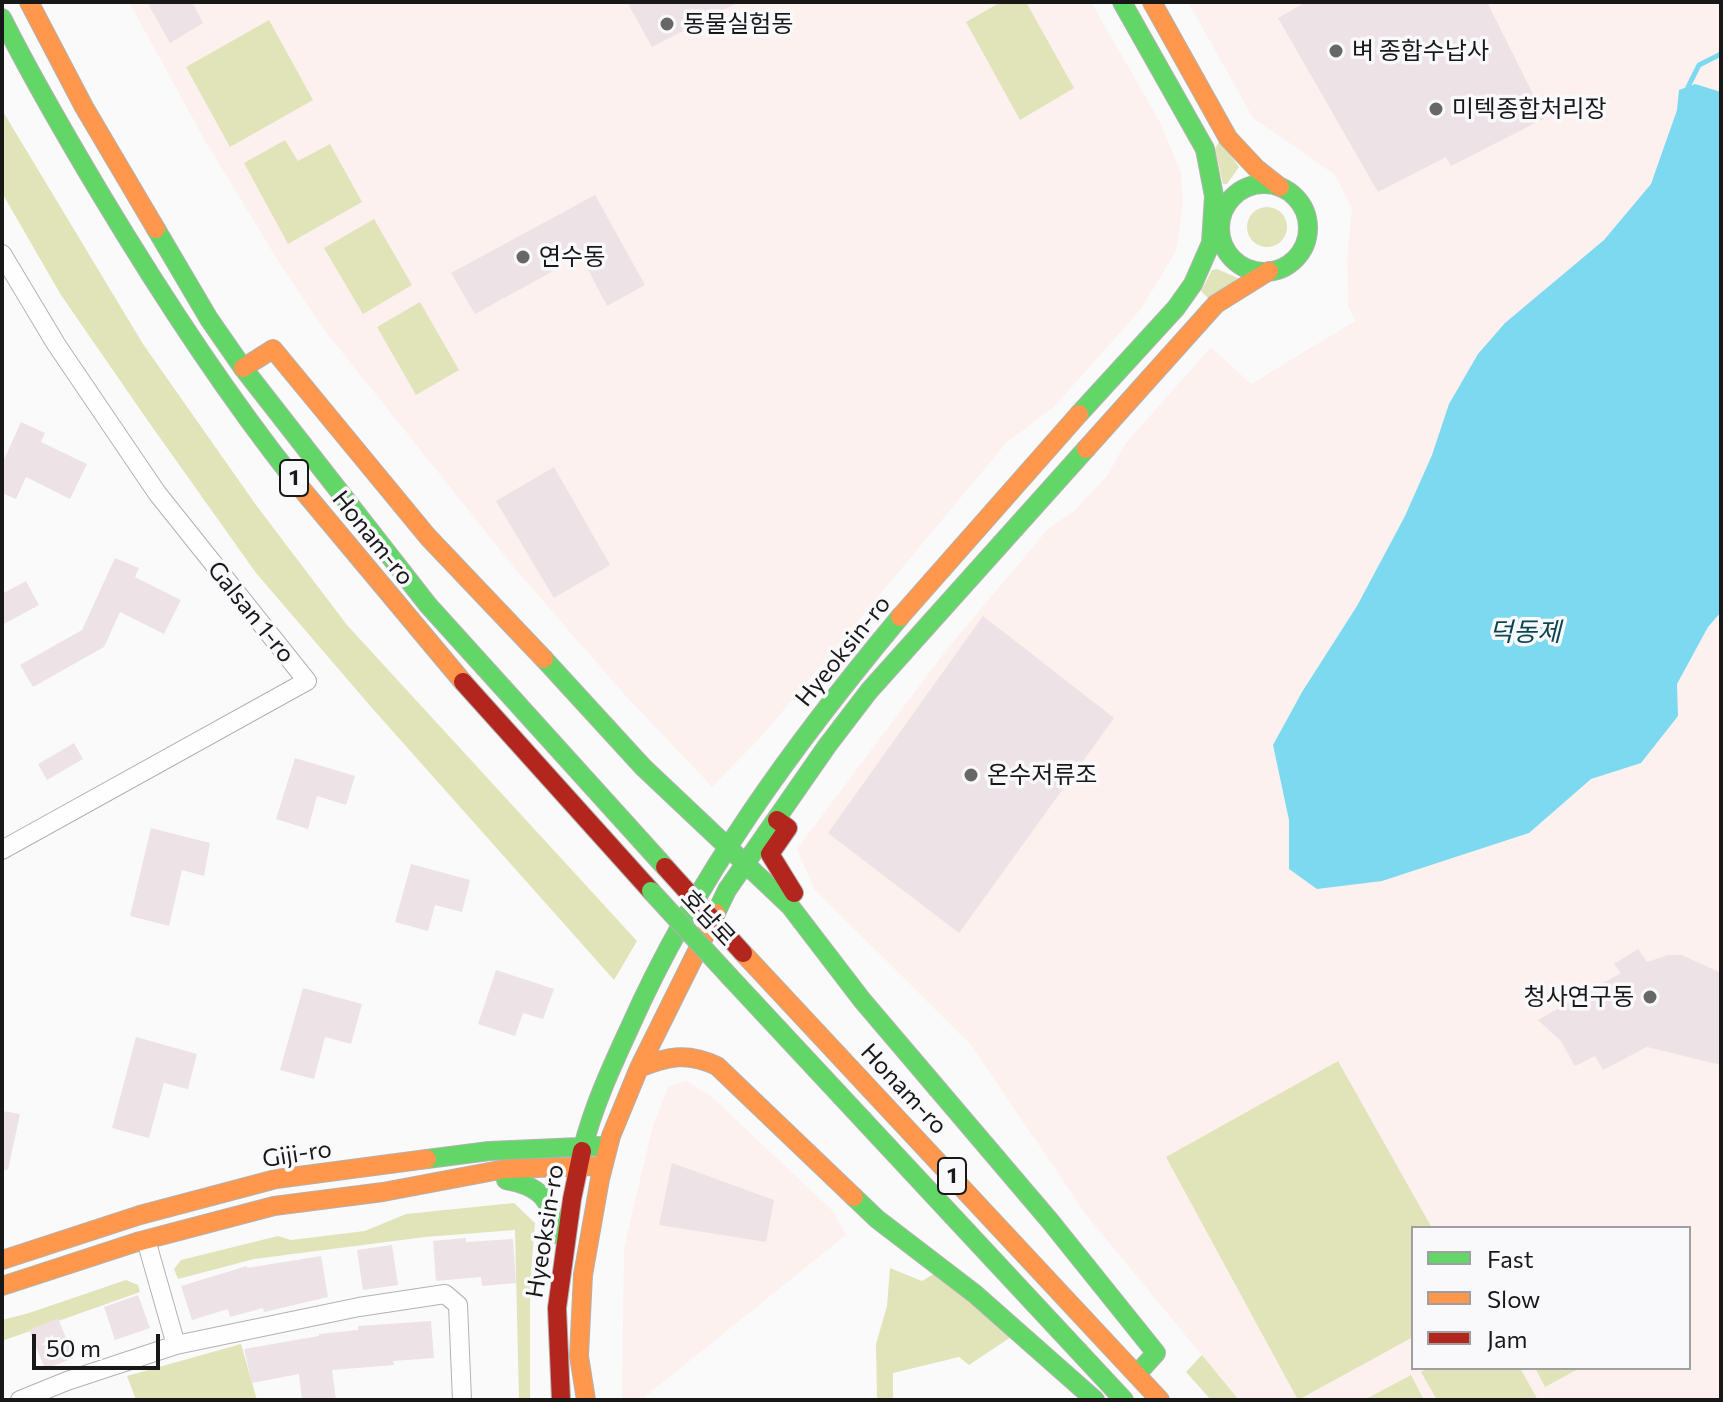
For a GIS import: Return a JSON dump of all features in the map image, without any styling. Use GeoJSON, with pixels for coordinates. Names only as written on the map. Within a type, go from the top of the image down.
{"type":"FeatureCollection","features":[{"type":"Feature","properties":{"kind":"main road","name":"Honam-ro"},"geometry":{"type":"LineString","coordinates":[[29,2],[84,107],[209,319],[243,368],[428,605],[665,867]]}},
{"type":"Feature","properties":{"kind":"main road","name":"Hyeoksin-ro"},"geometry":{"type":"LineString","coordinates":[[1122,2],[1205,149],[1217,227]]}},
{"type":"Feature","properties":{"kind":"main road","name":"Hyeoksin-ro"},"geometry":{"type":"LineString","coordinates":[[586,1400],[579,1356],[583,1275],[609,1146],[639,1068],[727,890],[869,691],[1194,327],[1216,304],[1269,271],[1288,266],[1306,244],[1309,229],[1301,202],[1256,168],[1228,138],[1152,2]]}},
{"type":"Feature","properties":{"kind":"main road","name":"Honam-ro"},"geometry":{"type":"LineString","coordinates":[[2,18],[35,84],[171,310],[290,474],[510,737],[651,891]]}},
{"type":"Feature","properties":{"kind":"main road","name":"Hyeoksin-ro"},"geometry":{"type":"LineString","coordinates":[[561,1400],[556,1320],[566,1237],[579,1166],[593,1115],[658,964],[726,845],[850,676],[1002,499],[1176,308],[1193,284],[1217,227],[1237,193],[1263,183],[1280,187]]}},
{"type":"Feature","properties":{"kind":"main road"},"geometry":{"type":"LineString","coordinates":[[1217,227],[1228,254],[1237,263],[1249,270],[1269,271]]}},
{"type":"Feature","properties":{"kind":"main road"},"geometry":{"type":"LineString","coordinates":[[243,368],[273,349],[428,537],[643,767],[790,906],[862,1000],[1050,1221],[1156,1353],[1137,1374]]}},
{"type":"Feature","properties":{"kind":"main road"},"geometry":{"type":"LineString","coordinates":[[777,820],[788,828],[770,854],[797,897],[790,906]]}},
{"type":"Feature","properties":{"kind":"main road","name":"호남로"},"geometry":{"type":"LineString","coordinates":[[665,867],[743,953]]}},
{"type":"Feature","properties":{"kind":"main road","name":"호남로"},"geometry":{"type":"LineString","coordinates":[[651,891],[730,977]]}},
{"type":"Feature","properties":{"kind":"main road","name":"Honam-ro"},"geometry":{"type":"LineString","coordinates":[[743,953],[1160,1400]]}},
{"type":"Feature","properties":{"kind":"main road","name":"Honam-ro"},"geometry":{"type":"LineString","coordinates":[[730,977],[1124,1400]]}},
{"type":"Feature","properties":{"kind":"main road"},"geometry":{"type":"LineString","coordinates":[[639,1068],[661,1059],[695,1054],[717,1066],[877,1219],[975,1294],[1095,1400]]}},
{"type":"Feature","properties":{"kind":"main road"},"geometry":{"type":"LineString","coordinates":[[543,1148],[569,1138],[593,1115]]}},
{"type":"Feature","properties":{"kind":"main road","name":"Giji-ro"},"geometry":{"type":"LineString","coordinates":[[2,1260],[140,1215],[276,1179],[489,1151],[609,1146]]}},
{"type":"Feature","properties":{"kind":"main road","name":"Giji-ro"},"geometry":{"type":"LineString","coordinates":[[2,1286],[146,1240],[274,1206],[383,1192],[505,1169],[604,1166]]}},
{"type":"Feature","properties":{"kind":"main road"},"geometry":{"type":"LineString","coordinates":[[505,1169],[506,1180],[518,1181],[533,1188],[552,1208],[554,1233],[566,1237]]}},
{"type":"Feature","properties":{"kind":"street","name":"Galsan 1-ro"},"geometry":{"type":"LineString","coordinates":[[2,254],[56,344],[157,493],[307,681],[2,850]]}},
{"type":"Feature","properties":{"kind":"street"},"geometry":{"type":"LineString","coordinates":[[146,1240],[176,1345]]}},
{"type":"Feature","properties":{"kind":"street"},"geometry":{"type":"LineString","coordinates":[[20,1400],[176,1345],[359,1307],[445,1294],[458,1305],[462,1400]]}},
{"type":"Feature","properties":{"kind":"shaded area"},"geometry":{"type":"Polygon","coordinates":[[[129,2],[1091,2],[1160,122],[1181,172],[1183,205],[1176,251],[1141,309],[1053,408],[1007,442],[762,736],[712,787],[624,694],[516,570],[326,332],[278,261],[204,139],[129,2]]]}},
{"type":"Feature","properties":{"kind":"shaded area"},"geometry":{"type":"Polygon","coordinates":[[[1188,2],[1721,2],[1721,1400],[1239,1400],[1087,1216],[971,1045],[814,889],[797,849],[947,649],[1048,529],[1075,510],[1107,476],[1125,444],[1211,347],[1251,384],[1355,321],[1348,306],[1347,260],[1352,208],[1334,174],[1253,118],[1188,2]]]}},
{"type":"Feature","properties":{"kind":"shaded area"},"geometry":{"type":"Polygon","coordinates":[[[686,1081],[712,1097],[833,1211],[846,1235],[641,1400],[622,1400],[624,1248],[652,1129],[668,1087],[686,1081]]]}},
{"type":"Feature","properties":{"kind":"green space"},"geometry":{"type":"Polygon","coordinates":[[[1001,2],[1026,2],[1074,88],[1020,120],[966,22],[1001,2]]]}},
{"type":"Feature","properties":{"kind":"green space"},"geometry":{"type":"Polygon","coordinates":[[[269,20],[313,100],[230,147],[186,67],[269,20]]]}},
{"type":"Feature","properties":{"kind":"green space"},"geometry":{"type":"Polygon","coordinates":[[[2,110],[143,344],[256,505],[347,625],[637,941],[614,980],[256,573],[148,421],[61,295],[2,193],[2,110]]]}},
{"type":"Feature","properties":{"kind":"green space"},"geometry":{"type":"Polygon","coordinates":[[[285,140],[298,161],[330,144],[362,202],[288,244],[244,163],[285,140]]]}},
{"type":"Feature","properties":{"kind":"green space"},"geometry":{"type":"Polygon","coordinates":[[[1220,140],[1239,167],[1227,184],[1223,184],[1215,149],[1220,140]]]}},
{"type":"Feature","properties":{"kind":"green space"},"geometry":{"type":"Polygon","coordinates":[[[1267,207],[1281,213],[1287,227],[1281,241],[1267,247],[1253,241],[1247,227],[1253,213],[1267,207]]]}},
{"type":"Feature","properties":{"kind":"green space"},"geometry":{"type":"Polygon","coordinates":[[[374,219],[412,285],[363,314],[324,248],[374,219]]]}},
{"type":"Feature","properties":{"kind":"green space"},"geometry":{"type":"Polygon","coordinates":[[[1217,269],[1238,278],[1210,300],[1201,291],[1212,270],[1217,269]]]}},
{"type":"Feature","properties":{"kind":"green space"},"geometry":{"type":"Polygon","coordinates":[[[420,302],[459,370],[416,395],[377,327],[420,302]]]}},
{"type":"Feature","properties":{"kind":"green space"},"geometry":{"type":"Polygon","coordinates":[[[1338,1061],[1431,1226],[1411,1226],[1411,1338],[1298,1400],[1166,1157],[1338,1061]]]}},
{"type":"Feature","properties":{"kind":"green space"},"geometry":{"type":"Polygon","coordinates":[[[514,1203],[535,1223],[530,1287],[530,1400],[519,1400],[515,1230],[425,1237],[254,1259],[178,1279],[174,1269],[181,1260],[278,1236],[291,1240],[365,1231],[406,1214],[514,1203]]]}},
{"type":"Feature","properties":{"kind":"green space"},"geometry":{"type":"Polygon","coordinates":[[[890,1268],[922,1281],[937,1272],[1014,1335],[969,1365],[959,1357],[893,1373],[893,1400],[877,1400],[876,1344],[887,1306],[890,1268]]]}},
{"type":"Feature","properties":{"kind":"green space"},"geometry":{"type":"Polygon","coordinates":[[[126,1280],[138,1285],[140,1292],[2,1341],[2,1320],[126,1280]]]}},
{"type":"Feature","properties":{"kind":"green space"},"geometry":{"type":"Polygon","coordinates":[[[241,1344],[257,1400],[136,1400],[127,1376],[241,1344]]]}},
{"type":"Feature","properties":{"kind":"green space"},"geometry":{"type":"Polygon","coordinates":[[[1202,1355],[1239,1400],[1211,1400],[1186,1372],[1202,1355]]]}},
{"type":"Feature","properties":{"kind":"green space"},"geometry":{"type":"Polygon","coordinates":[[[1521,1370],[1538,1400],[1437,1400],[1421,1372],[1521,1370]]]}},
{"type":"Feature","properties":{"kind":"green space"},"geometry":{"type":"Polygon","coordinates":[[[1536,1370],[1576,1370],[1545,1387],[1536,1370]]]}},
{"type":"Feature","properties":{"kind":"green space"},"geometry":{"type":"Polygon","coordinates":[[[1411,1375],[1424,1400],[1364,1400],[1411,1375]]]}},
{"type":"Feature","properties":{"kind":"water","name":"덕동제"},"geometry":{"type":"Polygon","coordinates":[[[1695,84],[1721,92],[1721,612],[1708,627],[1677,684],[1678,716],[1641,763],[1591,779],[1529,833],[1382,881],[1317,889],[1289,869],[1289,820],[1273,745],[1302,692],[1357,606],[1405,516],[1432,455],[1449,404],[1478,354],[1505,323],[1604,240],[1651,184],[1677,110],[1679,90],[1695,84]]]}},
{"type":"Feature","properties":{"kind":"building"},"geometry":{"type":"Polygon","coordinates":[[[147,2],[192,2],[203,23],[170,43],[147,2]]]}},
{"type":"Feature","properties":{"kind":"building","name":"동물실험동"},"geometry":{"type":"Polygon","coordinates":[[[627,2],[739,2],[652,47],[627,2]]]}},
{"type":"Feature","properties":{"kind":"building","name":"미텍종합처리장"},"geometry":{"type":"Polygon","coordinates":[[[1306,2],[1487,2],[1545,118],[1451,166],[1446,157],[1378,192],[1278,18],[1306,2]]]}},
{"type":"Feature","properties":{"kind":"building","name":"연수동"},"geometry":{"type":"Polygon","coordinates":[[[595,195],[645,285],[607,306],[578,250],[554,264],[557,269],[475,314],[451,273],[595,195]]]}},
{"type":"Feature","properties":{"kind":"building"},"geometry":{"type":"Polygon","coordinates":[[[21,422],[45,433],[41,442],[87,464],[70,499],[26,477],[16,499],[2,493],[2,464],[21,422]]]}},
{"type":"Feature","properties":{"kind":"building"},"geometry":{"type":"Polygon","coordinates":[[[554,467],[610,565],[554,598],[496,501],[554,467]]]}},
{"type":"Feature","properties":{"kind":"building"},"geometry":{"type":"Polygon","coordinates":[[[115,558],[139,568],[135,577],[181,600],[164,634],[120,612],[104,647],[33,687],[20,665],[82,630],[115,558]]]}},
{"type":"Feature","properties":{"kind":"building"},"geometry":{"type":"Polygon","coordinates":[[[26,581],[39,605],[2,625],[2,594],[26,581]]]}},
{"type":"Feature","properties":{"kind":"building","name":"온수저류조"},"geometry":{"type":"Polygon","coordinates":[[[983,616],[1114,718],[959,933],[828,833],[983,616]]]}},
{"type":"Feature","properties":{"kind":"building"},"geometry":{"type":"Polygon","coordinates":[[[74,743],[83,759],[47,780],[38,764],[74,743]]]}},
{"type":"Feature","properties":{"kind":"building"},"geometry":{"type":"Polygon","coordinates":[[[295,758],[355,776],[346,805],[317,796],[308,829],[276,819],[295,758]]]}},
{"type":"Feature","properties":{"kind":"building"},"geometry":{"type":"Polygon","coordinates":[[[151,828],[210,843],[204,876],[182,870],[169,926],[130,916],[151,828]]]}},
{"type":"Feature","properties":{"kind":"building"},"geometry":{"type":"Polygon","coordinates":[[[411,864],[470,880],[462,912],[435,905],[428,931],[395,922],[411,864]]]}},
{"type":"Feature","properties":{"kind":"building","name":"청사연구동"},"geometry":{"type":"Polygon","coordinates":[[[1638,949],[1647,962],[1668,955],[1682,955],[1721,973],[1721,1065],[1647,1047],[1603,1070],[1595,1056],[1575,1066],[1561,1041],[1538,1020],[1621,973],[1614,964],[1638,949]]]}},
{"type":"Feature","properties":{"kind":"building"},"geometry":{"type":"Polygon","coordinates":[[[496,970],[554,989],[543,1019],[523,1013],[515,1036],[478,1024],[496,970]]]}},
{"type":"Feature","properties":{"kind":"building"},"geometry":{"type":"Polygon","coordinates":[[[303,988],[362,1004],[351,1044],[325,1037],[314,1079],[280,1070],[303,988]]]}},
{"type":"Feature","properties":{"kind":"building"},"geometry":{"type":"Polygon","coordinates":[[[136,1037],[197,1054],[188,1089],[164,1083],[149,1138],[112,1128],[136,1037]]]}},
{"type":"Feature","properties":{"kind":"building"},"geometry":{"type":"Polygon","coordinates":[[[2,1111],[20,1114],[8,1170],[2,1169],[2,1111]]]}},
{"type":"Feature","properties":{"kind":"building"},"geometry":{"type":"Polygon","coordinates":[[[672,1163],[774,1200],[766,1242],[659,1225],[672,1163]]]}},
{"type":"Feature","properties":{"kind":"building"},"geometry":{"type":"Polygon","coordinates":[[[466,1238],[466,1242],[513,1239],[516,1283],[482,1286],[481,1277],[436,1281],[433,1241],[466,1238]]]}},
{"type":"Feature","properties":{"kind":"building"},"geometry":{"type":"Polygon","coordinates":[[[392,1245],[398,1285],[363,1290],[357,1250],[392,1245]]]}},
{"type":"Feature","properties":{"kind":"building"},"geometry":{"type":"Polygon","coordinates":[[[321,1256],[328,1297],[230,1317],[228,1309],[192,1320],[181,1286],[247,1266],[321,1256]]]}},
{"type":"Feature","properties":{"kind":"building"},"geometry":{"type":"Polygon","coordinates":[[[138,1295],[150,1328],[115,1340],[104,1307],[138,1295]]]}},
{"type":"Feature","properties":{"kind":"building"},"geometry":{"type":"Polygon","coordinates":[[[58,1318],[74,1358],[45,1369],[29,1330],[58,1318]]]}},
{"type":"Feature","properties":{"kind":"building"},"geometry":{"type":"Polygon","coordinates":[[[431,1321],[434,1358],[332,1370],[336,1400],[302,1400],[299,1374],[252,1383],[244,1349],[319,1334],[358,1330],[358,1326],[431,1321]]]}},
{"type":"Feature","properties":{"kind":"waterway"},"geometry":{"type":"LineString","coordinates":[[1688,87],[1699,65],[1721,54]]}},
{"type":"Feature","properties":{"kind":"traffic: fast"},"geometry":{"type":"LineString","coordinates":[[1079,414],[1176,308],[1193,284],[1211,243],[1214,196],[1205,149],[1122,2]]}},
{"type":"Feature","properties":{"kind":"traffic: fast"},"geometry":{"type":"LineString","coordinates":[[2,18],[62,128],[146,267],[217,376],[295,481]]}},
{"type":"Feature","properties":{"kind":"traffic: fast"},"geometry":{"type":"LineString","coordinates":[[1264,184],[1281,187],[1295,197],[1305,211],[1308,228],[1305,245],[1295,259],[1281,269],[1264,272],[1247,269],[1233,259],[1223,245],[1220,228],[1223,211],[1233,197],[1247,187],[1264,184]]}},
{"type":"Feature","properties":{"kind":"traffic: fast"},"geometry":{"type":"LineString","coordinates":[[156,229],[209,319],[243,368],[428,605],[665,867]]}},
{"type":"Feature","properties":{"kind":"traffic: fast"},"geometry":{"type":"LineString","coordinates":[[716,913],[727,890],[869,691],[1086,449]]}},
{"type":"Feature","properties":{"kind":"traffic: fast"},"geometry":{"type":"LineString","coordinates":[[582,1151],[616,1057],[657,971],[717,864],[786,762],[900,617]]}},
{"type":"Feature","properties":{"kind":"traffic: fast"},"geometry":{"type":"LineString","coordinates":[[544,659],[643,767],[790,906],[862,1000],[1050,1221],[1156,1353],[1137,1374]]}},
{"type":"Feature","properties":{"kind":"traffic: fast"},"geometry":{"type":"LineString","coordinates":[[651,891],[730,977]]}},
{"type":"Feature","properties":{"kind":"traffic: fast"},"geometry":{"type":"LineString","coordinates":[[730,977],[1124,1400]]}},
{"type":"Feature","properties":{"kind":"traffic: fast"},"geometry":{"type":"LineString","coordinates":[[427,1159],[489,1151],[601,1146]]}},
{"type":"Feature","properties":{"kind":"traffic: fast"},"geometry":{"type":"LineString","coordinates":[[505,1169],[506,1180],[527,1186],[542,1196],[551,1212],[554,1233],[566,1237]]}},
{"type":"Feature","properties":{"kind":"traffic: fast"},"geometry":{"type":"LineString","coordinates":[[854,1197],[877,1219],[975,1294],[1095,1400]]}},
{"type":"Feature","properties":{"kind":"traffic: slow"},"geometry":{"type":"LineString","coordinates":[[29,2],[84,107],[156,229]]}},
{"type":"Feature","properties":{"kind":"traffic: slow"},"geometry":{"type":"LineString","coordinates":[[1152,2],[1228,138],[1256,168],[1280,187]]}},
{"type":"Feature","properties":{"kind":"traffic: slow"},"geometry":{"type":"LineString","coordinates":[[1086,449],[1216,304],[1269,271]]}},
{"type":"Feature","properties":{"kind":"traffic: slow"},"geometry":{"type":"LineString","coordinates":[[243,368],[273,349],[428,537],[544,659]]}},
{"type":"Feature","properties":{"kind":"traffic: slow"},"geometry":{"type":"LineString","coordinates":[[900,617],[1079,414]]}},
{"type":"Feature","properties":{"kind":"traffic: slow"},"geometry":{"type":"LineString","coordinates":[[295,481],[463,682]]}},
{"type":"Feature","properties":{"kind":"traffic: slow"},"geometry":{"type":"LineString","coordinates":[[586,1400],[579,1356],[583,1275],[611,1136],[639,1068],[716,913]]}},
{"type":"Feature","properties":{"kind":"traffic: slow"},"geometry":{"type":"LineString","coordinates":[[743,953],[1160,1400]]}},
{"type":"Feature","properties":{"kind":"traffic: slow"},"geometry":{"type":"LineString","coordinates":[[639,1068],[678,1057],[717,1066],[854,1197]]}},
{"type":"Feature","properties":{"kind":"traffic: slow"},"geometry":{"type":"LineString","coordinates":[[2,1260],[140,1215],[276,1179],[427,1159]]}},
{"type":"Feature","properties":{"kind":"traffic: slow"},"geometry":{"type":"LineString","coordinates":[[2,1286],[137,1242],[274,1206],[383,1192],[505,1169],[596,1166]]}},
{"type":"Feature","properties":{"kind":"traffic: jam"},"geometry":{"type":"LineString","coordinates":[[463,682],[651,891]]}},
{"type":"Feature","properties":{"kind":"traffic: jam"},"geometry":{"type":"LineString","coordinates":[[777,820],[788,828],[770,854],[794,893]]}},
{"type":"Feature","properties":{"kind":"traffic: jam"},"geometry":{"type":"LineString","coordinates":[[665,867],[743,953]]}},
{"type":"Feature","properties":{"kind":"traffic: jam"},"geometry":{"type":"LineString","coordinates":[[561,1400],[557,1308],[582,1151]]}},
{"type":"Feature","properties":{"kind":"place","name":"동물실험동"},"geometry":{"type":"Point","coordinates":[667,24]}},
{"type":"Feature","properties":{"kind":"place","name":"벼 종합수납사"},"geometry":{"type":"Point","coordinates":[1336,51]}},
{"type":"Feature","properties":{"kind":"place","name":"미텍종합처리장"},"geometry":{"type":"Point","coordinates":[1436,109]}},
{"type":"Feature","properties":{"kind":"place","name":"연수동"},"geometry":{"type":"Point","coordinates":[523,257]}},
{"type":"Feature","properties":{"kind":"place","name":"온수저류조"},"geometry":{"type":"Point","coordinates":[971,775]}},
{"type":"Feature","properties":{"kind":"place","name":"청사연구동"},"geometry":{"type":"Point","coordinates":[1650,997]}}]}
